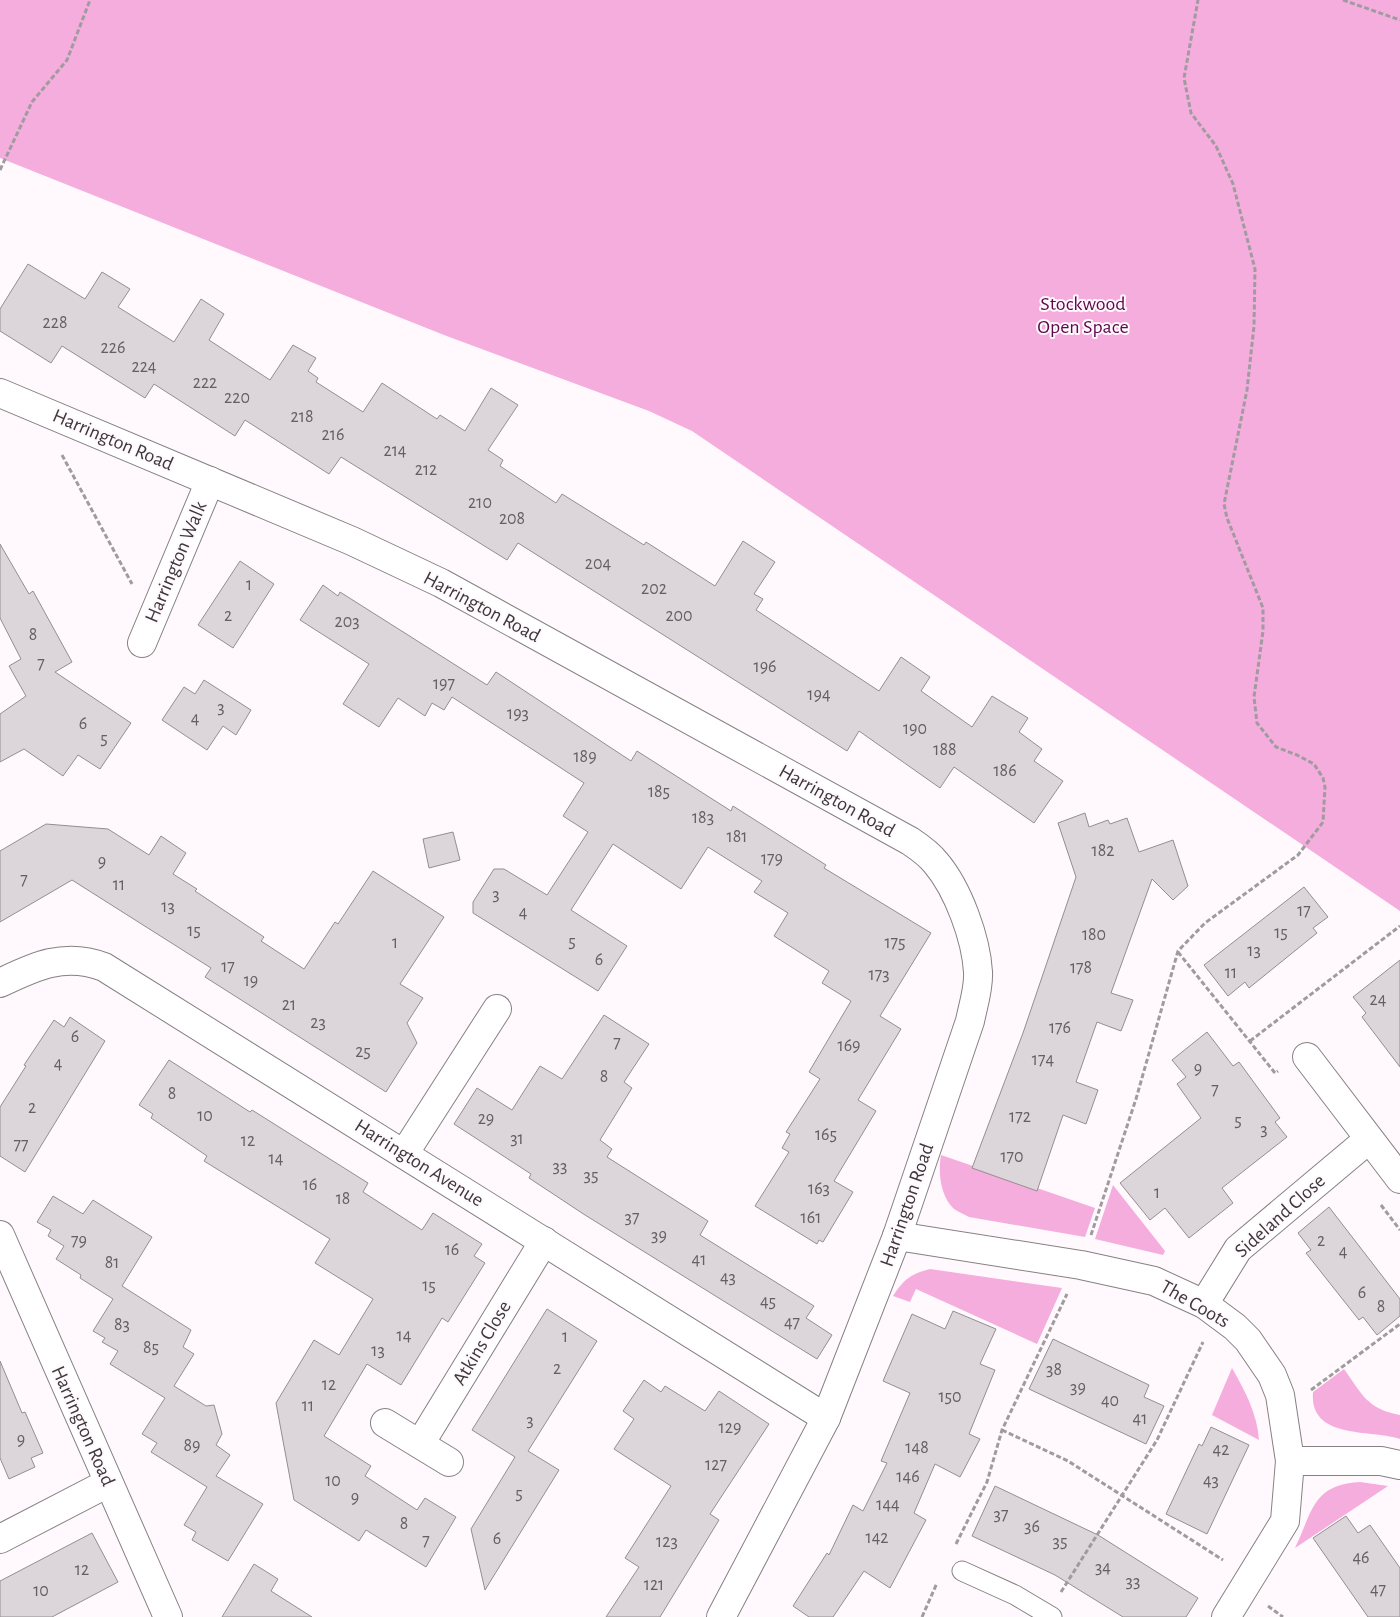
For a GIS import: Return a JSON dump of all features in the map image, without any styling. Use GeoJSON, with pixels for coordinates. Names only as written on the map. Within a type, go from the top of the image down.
{"type":"FeatureCollection","features":[{"type":"Feature","properties":{"kind":"street","name":"Harrington Road"},"geometry":{"type":"LineString","coordinates":[[0,392],[352,541],[441,583],[910,841],[935,861],[954,891],[972,938],[978,973],[970,1021],[897,1236],[826,1418],[721,1617]]}},
{"type":"Feature","properties":{"kind":"street","name":"Harrington Walk"},"geometry":{"type":"LineString","coordinates":[[147,632],[210,481]]}},
{"type":"Feature","properties":{"kind":"street","name":"Harrington Avenue"},"geometry":{"type":"LineString","coordinates":[[0,982],[38,965],[56,960],[79,960],[104,967],[826,1418]]}},
{"type":"Feature","properties":{"kind":"street"},"geometry":{"type":"LineString","coordinates":[[404,1154],[497,1009]]}},
{"type":"Feature","properties":{"kind":"street"},"geometry":{"type":"LineString","coordinates":[[1306,1057],[1400,1179]]}},
{"type":"Feature","properties":{"kind":"street","name":"Sideland Close"},"geometry":{"type":"LineString","coordinates":[[1210,1308],[1238,1249],[1369,1138]]}},
{"type":"Feature","properties":{"kind":"street","name":"Harrington Road"},"geometry":{"type":"LineString","coordinates":[[0,1235],[168,1617]]}},
{"type":"Feature","properties":{"kind":"street","name":"The Coots"},"geometry":{"type":"LineString","coordinates":[[897,1236],[1081,1265],[1154,1281],[1210,1308],[1235,1326],[1260,1356],[1280,1396],[1290,1461],[1285,1521],[1226,1617]]}},
{"type":"Feature","properties":{"kind":"street","name":"Atkins Close"},"geometry":{"type":"LineString","coordinates":[[420,1444],[544,1241]]}},
{"type":"Feature","properties":{"kind":"street"},"geometry":{"type":"LineString","coordinates":[[385,1423],[449,1462]]}},
{"type":"Feature","properties":{"kind":"street"},"geometry":{"type":"LineString","coordinates":[[1290,1461],[1381,1461],[1400,1464]]}},
{"type":"Feature","properties":{"kind":"street"},"geometry":{"type":"LineString","coordinates":[[0,1539],[108,1483]]}},
{"type":"Feature","properties":{"kind":"lane"},"geometry":{"type":"LineString","coordinates":[[962,1571],[1015,1595],[1050,1616]]}},
{"type":"Feature","properties":{"kind":"path"},"geometry":{"type":"LineString","coordinates":[[0,170],[32,102],[67,60],[90,0]]}},
{"type":"Feature","properties":{"kind":"path"},"geometry":{"type":"LineString","coordinates":[[955,1547],[986,1482],[1002,1430],[1081,1265],[1136,1099],[1178,951],[1205,923],[1298,855],[1323,822],[1325,787],[1323,778],[1314,764],[1276,747],[1256,723],[1254,698],[1263,631],[1263,608],[1227,518],[1224,504],[1246,390],[1254,326],[1255,269],[1233,184],[1216,146],[1191,113],[1184,78],[1198,0]]}},
{"type":"Feature","properties":{"kind":"path"},"geometry":{"type":"LineString","coordinates":[[1343,0],[1400,20]]}},
{"type":"Feature","properties":{"kind":"path"},"geometry":{"type":"LineString","coordinates":[[60,451],[147,632]]}},
{"type":"Feature","properties":{"kind":"path"},"geometry":{"type":"LineString","coordinates":[[1250,1041],[1400,926]]}},
{"type":"Feature","properties":{"kind":"path"},"geometry":{"type":"LineString","coordinates":[[1178,951],[1276,1073],[1306,1057]]}},
{"type":"Feature","properties":{"kind":"path"},"geometry":{"type":"LineString","coordinates":[[1050,1616],[1157,1440],[1210,1308]]}},
{"type":"Feature","properties":{"kind":"path"},"geometry":{"type":"LineString","coordinates":[[1282,1411],[1400,1324]]}},
{"type":"Feature","properties":{"kind":"path"},"geometry":{"type":"LineString","coordinates":[[1002,1430],[1068,1461],[1250,1578]]}},
{"type":"Feature","properties":{"kind":"path"},"geometry":{"type":"LineString","coordinates":[[922,1617],[938,1581]]}},
{"type":"Feature","properties":{"kind":"green space","name":"Stockwood Open Space"},"geometry":{"type":"Polygon","coordinates":[[[0,0],[1400,0],[1400,911],[692,431],[649,411],[444,335],[0,158],[0,0]]]}},
{"type":"Feature","properties":{"kind":"green space"},"geometry":{"type":"Polygon","coordinates":[[[941,1155],[1095,1208],[1085,1237],[969,1217],[957,1211],[949,1204],[941,1184],[941,1155]]]}},
{"type":"Feature","properties":{"kind":"green space"},"geometry":{"type":"Polygon","coordinates":[[[1113,1185],[1165,1251],[1163,1255],[1095,1239],[1113,1185]]]}},
{"type":"Feature","properties":{"kind":"green space"},"geometry":{"type":"Polygon","coordinates":[[[930,1269],[1062,1288],[1037,1344],[916,1289],[910,1302],[893,1296],[908,1278],[930,1269]]]}},
{"type":"Feature","properties":{"kind":"green space"},"geometry":{"type":"Polygon","coordinates":[[[1232,1368],[1253,1411],[1259,1440],[1212,1415],[1232,1368]]]}},
{"type":"Feature","properties":{"kind":"green space"},"geometry":{"type":"Polygon","coordinates":[[[1344,1369],[1366,1399],[1380,1409],[1400,1415],[1400,1439],[1344,1430],[1331,1425],[1321,1418],[1314,1407],[1313,1392],[1344,1369]]]}},
{"type":"Feature","properties":{"kind":"green space"},"geometry":{"type":"Polygon","coordinates":[[[1360,1482],[1388,1486],[1295,1548],[1316,1502],[1323,1494],[1332,1488],[1344,1484],[1360,1482]]]}},
{"type":"Feature","properties":{"kind":"building"},"geometry":{"type":"Polygon","coordinates":[[[28,264],[85,299],[102,272],[130,289],[118,307],[174,342],[201,299],[224,314],[209,340],[270,380],[293,345],[316,358],[308,371],[318,378],[316,382],[363,412],[382,383],[437,419],[440,415],[465,431],[491,388],[518,405],[488,450],[503,460],[500,466],[556,503],[562,494],[644,545],[646,542],[715,586],[743,541],[775,562],[754,594],[763,599],[756,610],[879,691],[901,657],[930,677],[921,691],[972,727],[992,696],[1028,718],[1019,732],[1042,749],[1034,761],[1063,781],[1034,823],[954,767],[940,788],[859,731],[847,751],[518,543],[507,560],[341,457],[329,474],[245,420],[235,436],[154,384],[145,398],[62,346],[51,363],[0,331],[0,309],[28,264]]]}},
{"type":"Feature","properties":{"kind":"building"},"geometry":{"type":"Polygon","coordinates":[[[0,544],[29,594],[33,591],[72,662],[55,672],[131,723],[100,769],[78,755],[63,776],[24,749],[0,762],[0,714],[26,696],[9,666],[21,659],[0,618],[0,544]]]}},
{"type":"Feature","properties":{"kind":"building"},"geometry":{"type":"Polygon","coordinates":[[[240,561],[274,584],[233,648],[198,625],[240,561]]]}},
{"type":"Feature","properties":{"kind":"building"},"geometry":{"type":"Polygon","coordinates":[[[323,585],[338,596],[340,592],[487,685],[496,672],[631,761],[637,751],[731,811],[733,806],[826,865],[824,868],[931,933],[880,1016],[901,1029],[858,1100],[876,1111],[834,1181],[853,1192],[823,1242],[819,1240],[817,1244],[755,1206],[789,1152],[782,1148],[790,1134],[786,1132],[820,1079],[809,1072],[851,1001],[822,983],[829,971],[774,936],[788,913],[754,892],[762,881],[708,847],[681,889],[613,844],[571,910],[627,946],[598,991],[473,913],[473,902],[494,869],[504,869],[547,895],[588,832],[563,816],[584,783],[452,697],[444,710],[432,703],[425,716],[398,698],[379,727],[343,704],[369,664],[300,620],[323,585]]]}},
{"type":"Feature","properties":{"kind":"building"},"geometry":{"type":"Polygon","coordinates":[[[204,680],[251,710],[236,735],[223,726],[207,750],[162,720],[184,687],[195,694],[204,680]]]}},
{"type":"Feature","properties":{"kind":"building"},"geometry":{"type":"Polygon","coordinates":[[[1085,813],[1089,827],[1108,820],[1110,824],[1127,818],[1139,852],[1173,840],[1188,886],[1173,900],[1152,879],[1111,993],[1133,1000],[1121,1031],[1097,1022],[1076,1082],[1098,1090],[1086,1124],[1063,1115],[1037,1191],[972,1168],[1023,1033],[1076,877],[1058,823],[1085,813]]]}},
{"type":"Feature","properties":{"kind":"building"},"geometry":{"type":"Polygon","coordinates":[[[46,824],[108,829],[149,855],[161,836],[186,853],[173,874],[264,937],[261,941],[304,969],[335,922],[338,924],[373,871],[444,917],[400,984],[423,998],[407,1023],[417,1043],[386,1092],[205,977],[211,968],[72,880],[0,922],[0,851],[46,824]]]}},
{"type":"Feature","properties":{"kind":"building"},"geometry":{"type":"Polygon","coordinates":[[[453,832],[460,860],[429,868],[423,839],[453,832]]]}},
{"type":"Feature","properties":{"kind":"building"},"geometry":{"type":"Polygon","coordinates":[[[1304,887],[1328,917],[1313,928],[1317,933],[1249,988],[1245,982],[1228,996],[1204,965],[1304,887]]]}},
{"type":"Feature","properties":{"kind":"building"},"geometry":{"type":"Polygon","coordinates":[[[1400,960],[1400,1067],[1362,1017],[1366,1013],[1353,997],[1400,960]]]}},
{"type":"Feature","properties":{"kind":"building"},"geometry":{"type":"Polygon","coordinates":[[[604,1015],[649,1044],[624,1082],[632,1088],[600,1140],[612,1149],[607,1157],[708,1221],[700,1235],[814,1306],[806,1318],[832,1335],[817,1359],[585,1215],[529,1178],[531,1174],[454,1124],[477,1088],[512,1110],[540,1066],[562,1079],[604,1015]]]}},
{"type":"Feature","properties":{"kind":"building"},"geometry":{"type":"Polygon","coordinates":[[[70,1017],[105,1041],[25,1172],[0,1156],[0,1107],[26,1066],[24,1065],[54,1020],[64,1027],[70,1017]]]}},
{"type":"Feature","properties":{"kind":"building"},"geometry":{"type":"Polygon","coordinates":[[[1207,1032],[1233,1066],[1239,1062],[1280,1118],[1275,1122],[1287,1137],[1222,1188],[1233,1203],[1189,1238],[1165,1208],[1150,1220],[1120,1183],[1201,1118],[1177,1084],[1186,1077],[1172,1060],[1207,1032]]]}},
{"type":"Feature","properties":{"kind":"building"},"geometry":{"type":"Polygon","coordinates":[[[169,1060],[250,1112],[252,1110],[368,1183],[363,1192],[422,1230],[433,1213],[482,1244],[474,1256],[485,1263],[448,1322],[442,1318],[401,1385],[367,1364],[324,1436],[371,1466],[365,1476],[417,1510],[425,1498],[456,1517],[426,1567],[366,1530],[359,1541],[294,1500],[276,1403],[314,1340],[339,1355],[373,1299],[315,1263],[330,1239],[204,1161],[207,1156],[151,1118],[153,1114],[139,1105],[169,1060]]]}},
{"type":"Feature","properties":{"kind":"building"},"geometry":{"type":"Polygon","coordinates":[[[53,1196],[83,1214],[93,1200],[152,1237],[122,1286],[191,1330],[183,1347],[194,1354],[174,1386],[206,1406],[214,1405],[222,1434],[216,1445],[230,1455],[216,1476],[263,1504],[228,1561],[192,1540],[196,1532],[184,1525],[207,1487],[151,1452],[157,1443],[142,1434],[165,1398],[110,1364],[118,1351],[102,1342],[105,1338],[93,1331],[113,1299],[80,1278],[81,1275],[56,1259],[64,1246],[48,1236],[51,1230],[37,1222],[53,1196]]]}},
{"type":"Feature","properties":{"kind":"building"},"geometry":{"type":"Polygon","coordinates":[[[1329,1207],[1400,1299],[1400,1316],[1377,1335],[1363,1317],[1359,1320],[1306,1253],[1311,1250],[1298,1233],[1329,1207]]]}},
{"type":"Feature","properties":{"kind":"building"},"geometry":{"type":"Polygon","coordinates":[[[547,1309],[597,1341],[528,1451],[559,1470],[485,1590],[471,1529],[515,1457],[472,1430],[547,1309]]]}},
{"type":"Feature","properties":{"kind":"building"},"geometry":{"type":"Polygon","coordinates":[[[953,1311],[996,1329],[980,1364],[995,1370],[969,1434],[980,1439],[960,1477],[935,1464],[914,1513],[926,1520],[890,1588],[864,1571],[833,1617],[809,1617],[793,1606],[827,1553],[829,1555],[853,1505],[863,1511],[887,1463],[881,1461],[910,1393],[883,1381],[912,1314],[945,1329],[953,1311]]]}},
{"type":"Feature","properties":{"kind":"building"},"geometry":{"type":"Polygon","coordinates":[[[1053,1339],[1149,1385],[1144,1397],[1164,1406],[1146,1444],[1029,1389],[1053,1339]]]}},
{"type":"Feature","properties":{"kind":"building"},"geometry":{"type":"Polygon","coordinates":[[[0,1361],[22,1413],[25,1412],[43,1453],[31,1458],[35,1467],[9,1479],[0,1458],[0,1361]]]}},
{"type":"Feature","properties":{"kind":"building"},"geometry":{"type":"Polygon","coordinates":[[[644,1380],[661,1392],[665,1386],[705,1411],[719,1391],[769,1424],[710,1514],[719,1520],[660,1617],[606,1617],[639,1567],[625,1558],[671,1486],[614,1449],[634,1419],[623,1411],[644,1380]]]}},
{"type":"Feature","properties":{"kind":"building"},"geometry":{"type":"Polygon","coordinates":[[[1211,1427],[1249,1445],[1207,1534],[1166,1514],[1199,1444],[1202,1446],[1211,1427]]]}},
{"type":"Feature","properties":{"kind":"building"},"geometry":{"type":"Polygon","coordinates":[[[995,1486],[1098,1535],[1198,1598],[1186,1617],[1123,1617],[1055,1575],[972,1536],[995,1486]]]}},
{"type":"Feature","properties":{"kind":"building"},"geometry":{"type":"Polygon","coordinates":[[[1346,1516],[1358,1533],[1370,1525],[1400,1568],[1400,1617],[1368,1617],[1313,1538],[1346,1516]]]}},
{"type":"Feature","properties":{"kind":"building"},"geometry":{"type":"Polygon","coordinates":[[[92,1533],[118,1582],[52,1617],[0,1617],[0,1581],[92,1533]]]}},
{"type":"Feature","properties":{"kind":"building"},"geometry":{"type":"Polygon","coordinates":[[[254,1564],[278,1579],[271,1591],[312,1617],[222,1617],[254,1564]]]}}]}
